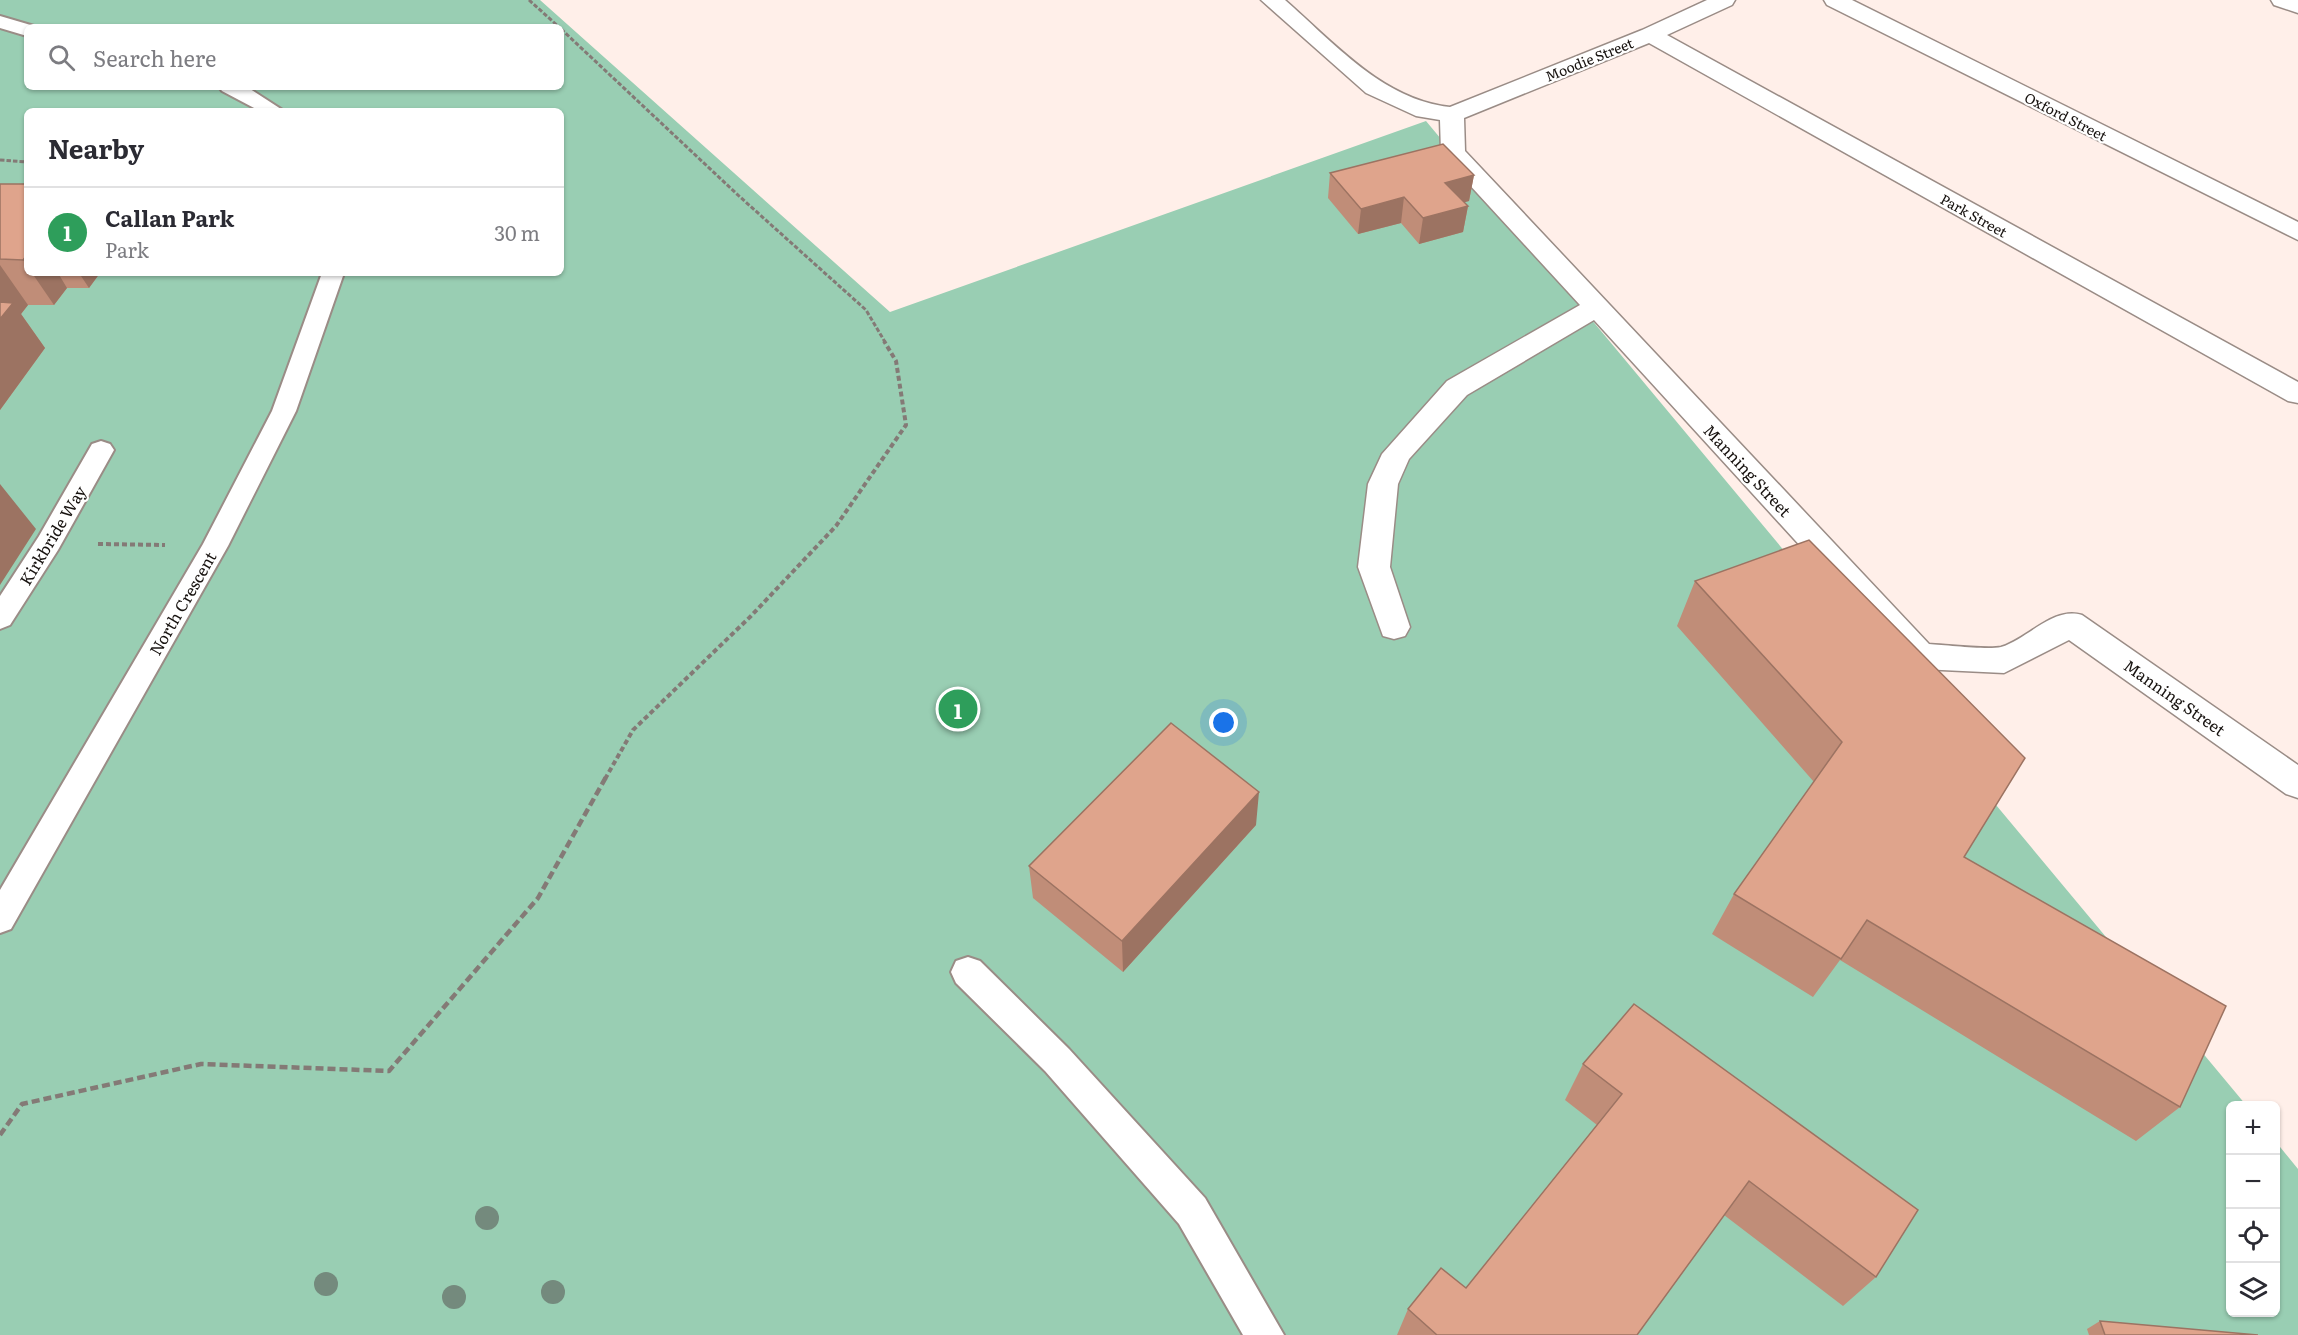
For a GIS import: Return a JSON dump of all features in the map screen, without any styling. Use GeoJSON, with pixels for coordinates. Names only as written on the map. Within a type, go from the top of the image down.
{"type":"FeatureCollection","features":[{"type":"Feature","properties":{"kind":"street"},"geometry":{"type":"LineString","coordinates":[[1272,0],[1374,88],[1424,111],[1452,114]]}},
{"type":"Feature","properties":{"kind":"street","name":"Moodie Street"},"geometry":{"type":"LineString","coordinates":[[1452,114],[1650,35],[1724,0]]}},
{"type":"Feature","properties":{"kind":"street","name":"Oxford Street"},"geometry":{"type":"LineString","coordinates":[[1835,0],[2298,232]]}},
{"type":"Feature","properties":{"kind":"street"},"geometry":{"type":"LineString","coordinates":[[2282,0],[2298,7]]}},
{"type":"Feature","properties":{"kind":"street","name":"Park Street"},"geometry":{"type":"LineString","coordinates":[[1650,35],[2298,394]]}},
{"type":"Feature","properties":{"kind":"street","name":"Manning Street"},"geometry":{"type":"LineString","coordinates":[[1452,114],[1453,152],[1921,656],[2004,660],[2071,624],[2298,784]]}},
{"type":"Feature","properties":{"kind":"street"},"geometry":{"type":"LineString","coordinates":[[1394,627],[1374,567],[1383,484],[1397,454],[1457,388],[1596,307]]}},
{"type":"Feature","properties":{"kind":"lane"},"geometry":{"type":"LineString","coordinates":[[0,22],[24,29]]}},
{"type":"Feature","properties":{"kind":"lane"},"geometry":{"type":"LineString","coordinates":[[236,90],[269,108]]}},
{"type":"Feature","properties":{"kind":"lane","name":"North Crescent"},"geometry":{"type":"LineString","coordinates":[[0,920],[215,546],[284,411],[332,276]]}},
{"type":"Feature","properties":{"kind":"lane","name":"Kirkbride Way"},"geometry":{"type":"LineString","coordinates":[[0,618],[49,543],[101,450]]}},
{"type":"Feature","properties":{"kind":"lane"},"geometry":{"type":"LineString","coordinates":[[968,972],[1057,1060],[1192,1211],[1265,1335]]}},
{"type":"Feature","properties":{"kind":"path"},"geometry":{"type":"LineString","coordinates":[[529,0],[556,24]]}},
{"type":"Feature","properties":{"kind":"path"},"geometry":{"type":"LineString","coordinates":[[0,1135],[21,1104],[201,1064],[389,1071],[538,898],[633,730],[751,616],[836,526],[906,425],[896,361],[866,310],[739,196],[564,32]]}},
{"type":"Feature","properties":{"kind":"path"},"geometry":{"type":"LineString","coordinates":[[0,160],[24,162]]}},
{"type":"Feature","properties":{"kind":"path"},"geometry":{"type":"LineString","coordinates":[[49,543],[215,546]]}},
{"type":"Feature","properties":{"kind":"green space"},"geometry":{"type":"Polygon","coordinates":[[[0,0],[540,0],[890,312],[1426,121],[2243,1101],[2226,1101],[2226,1317],[2280,1317],[2280,1147],[2298,1169],[2298,1335],[0,1335],[0,0]]]}},
{"type":"Feature","properties":{"kind":"building"},"geometry":{"type":"Polygon","coordinates":[[[1443,144],[1474,175],[1445,183],[1468,206],[1423,218],[1404,197],[1361,209],[1330,173],[1443,144]]]}},
{"type":"Feature","properties":{"kind":"building"},"geometry":{"type":"Polygon","coordinates":[[[0,184],[24,184],[24,259],[0,259],[0,184]]]}},
{"type":"Feature","properties":{"kind":"building"},"geometry":{"type":"Polygon","coordinates":[[[0,302],[13,303],[0,319],[0,302]]]}},
{"type":"Feature","properties":{"kind":"building"},"geometry":{"type":"Polygon","coordinates":[[[1809,540],[2025,758],[1964,857],[2226,1006],[2180,1107],[1867,920],[1841,959],[1734,894],[1842,742],[1695,581],[1809,540]]]}},
{"type":"Feature","properties":{"kind":"building"},"geometry":{"type":"Polygon","coordinates":[[[1171,723],[1259,792],[1122,941],[1029,866],[1171,723]]]}},
{"type":"Feature","properties":{"kind":"building"},"geometry":{"type":"Polygon","coordinates":[[[1634,1004],[1918,1210],[1876,1277],[1749,1181],[1637,1335],[1437,1335],[1408,1309],[1441,1268],[1466,1288],[1622,1094],[1583,1064],[1634,1004]]]}},
{"type":"Feature","properties":{"kind":"building"},"geometry":{"type":"Polygon","coordinates":[[[2100,1321],[2258,1335],[2105,1335],[2100,1321]]]}},
{"type":"Feature","properties":{"kind":"place","name":"Callan Park"},"geometry":{"type":"Point","coordinates":[958,709]}}]}
